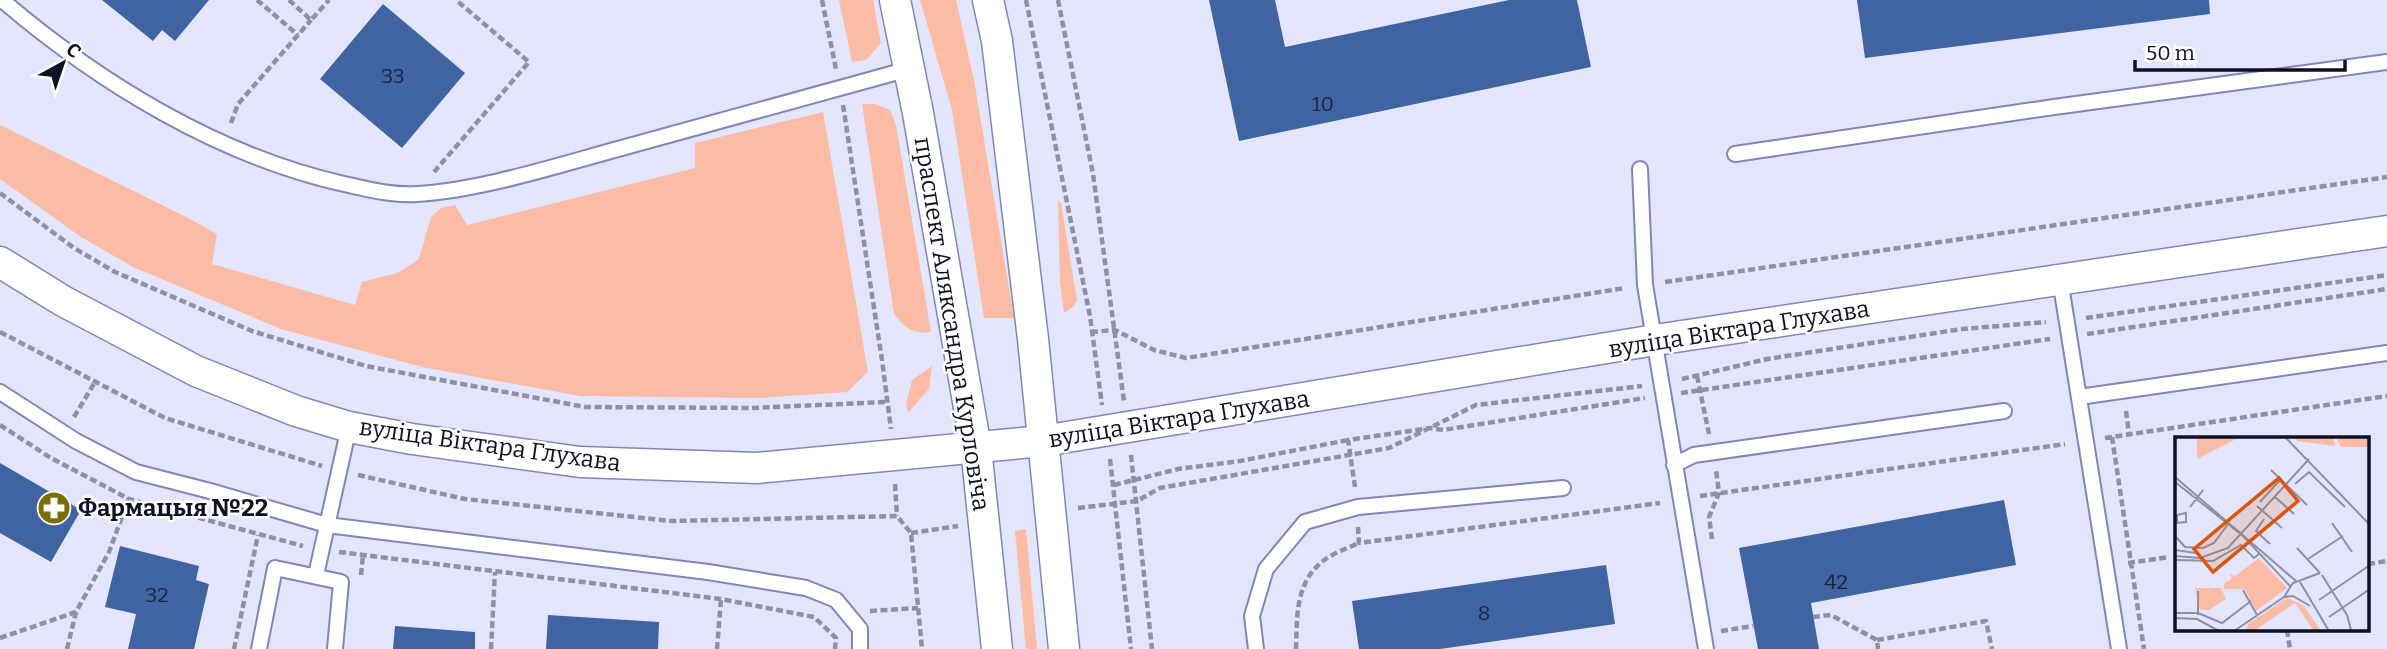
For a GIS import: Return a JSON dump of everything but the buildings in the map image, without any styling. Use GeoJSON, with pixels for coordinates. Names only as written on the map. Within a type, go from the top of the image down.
{"type":"FeatureCollection","features":[{"type":"Feature","properties":{"kind":"street","name":"праспект Аляксандра Курловіча"},"geometry":{"type":"LineString","coordinates":[[895,0],[976,448],[997,649]]}},
{"type":"Feature","properties":{"kind":"street"},"geometry":{"type":"LineString","coordinates":[[988,0],[999,55],[1033,339],[1064,649]]}},
{"type":"Feature","properties":{"kind":"street","name":"вуліца Віктара Глухава"},"geometry":{"type":"LineString","coordinates":[[0,262],[63,301],[196,371],[296,411],[349,427],[412,439],[580,462],[757,468],[1043,441],[1655,340],[2387,231]]}},
{"type":"Feature","properties":{"kind":"lane"},"geometry":{"type":"LineString","coordinates":[[2,0],[89,68],[155,108],[223,142],[303,175],[376,191],[415,195],[489,182],[556,166],[909,69]]}},
{"type":"Feature","properties":{"kind":"lane"},"geometry":{"type":"LineString","coordinates":[[1735,154],[2387,62]]}},
{"type":"Feature","properties":{"kind":"lane"},"geometry":{"type":"LineString","coordinates":[[1640,169],[1645,285],[1704,642]]}},
{"type":"Feature","properties":{"kind":"lane"},"geometry":{"type":"LineString","coordinates":[[2060,279],[2119,649]]}},
{"type":"Feature","properties":{"kind":"lane"},"geometry":{"type":"LineString","coordinates":[[2079,397],[2387,353]]}},
{"type":"Feature","properties":{"kind":"lane"},"geometry":{"type":"LineString","coordinates":[[0,392],[76,441],[136,472],[327,525],[708,572],[806,589],[836,600],[860,629],[860,649]]}},
{"type":"Feature","properties":{"kind":"lane"},"geometry":{"type":"LineString","coordinates":[[1674,465],[1694,454],[2004,411]]}},
{"type":"Feature","properties":{"kind":"lane"},"geometry":{"type":"LineString","coordinates":[[316,575],[349,427]]}},
{"type":"Feature","properties":{"kind":"lane"},"geometry":{"type":"LineString","coordinates":[[1256,649],[1252,616],[1266,569],[1305,522],[1357,507],[1563,488]]}},
{"type":"Feature","properties":{"kind":"lane"},"geometry":{"type":"LineString","coordinates":[[259,649],[275,568],[341,582],[335,649]]}},
{"type":"Feature","properties":{"kind":"path"},"geometry":{"type":"LineString","coordinates":[[257,0],[298,35]]}},
{"type":"Feature","properties":{"kind":"path"},"geometry":{"type":"LineString","coordinates":[[289,0],[311,20]]}},
{"type":"Feature","properties":{"kind":"path"},"geometry":{"type":"LineString","coordinates":[[219,122],[230,127],[238,104],[329,0]]}},
{"type":"Feature","properties":{"kind":"path"},"geometry":{"type":"LineString","coordinates":[[432,175],[529,62],[456,0]]}},
{"type":"Feature","properties":{"kind":"path"},"geometry":{"type":"LineString","coordinates":[[822,0],[840,87],[891,430]]}},
{"type":"Feature","properties":{"kind":"path"},"geometry":{"type":"LineString","coordinates":[[1026,0],[1091,332],[1115,330],[1154,350],[1186,358],[1645,285],[2387,177]]}},
{"type":"Feature","properties":{"kind":"path"},"geometry":{"type":"LineString","coordinates":[[1058,0],[1093,174],[1115,330]]}},
{"type":"Feature","properties":{"kind":"path"},"geometry":{"type":"LineString","coordinates":[[0,193],[74,248],[115,272],[252,331],[366,366],[585,407],[752,408],[886,402]]}},
{"type":"Feature","properties":{"kind":"path"},"geometry":{"type":"LineString","coordinates":[[1430,428],[1443,430],[1663,389],[1793,355],[1962,329],[2067,320],[2387,275]]}},
{"type":"Feature","properties":{"kind":"path"},"geometry":{"type":"LineString","coordinates":[[1131,649],[1115,504],[1137,501],[1160,488],[1389,448],[1476,405],[1663,389],[2070,337],[2387,289]]}},
{"type":"Feature","properties":{"kind":"path"},"geometry":{"type":"LineString","coordinates":[[0,332],[165,418],[330,468]]}},
{"type":"Feature","properties":{"kind":"path"},"geometry":{"type":"LineString","coordinates":[[1712,542],[1709,517],[1719,492],[2387,396]]}},
{"type":"Feature","properties":{"kind":"path"},"geometry":{"type":"LineString","coordinates":[[0,425],[51,458],[129,499],[109,552],[76,612],[67,649]]}},
{"type":"Feature","properties":{"kind":"path"},"geometry":{"type":"LineString","coordinates":[[2112,437],[2144,649]]}},
{"type":"Feature","properties":{"kind":"path"},"geometry":{"type":"LineString","coordinates":[[1114,485],[1178,469],[1240,461],[1348,440]]}},
{"type":"Feature","properties":{"kind":"path"},"geometry":{"type":"LineString","coordinates":[[353,474],[465,499],[671,521],[897,516]]}},
{"type":"Feature","properties":{"kind":"path"},"geometry":{"type":"LineString","coordinates":[[894,476],[897,516],[911,533],[922,649]]}},
{"type":"Feature","properties":{"kind":"path"},"geometry":{"type":"LineString","coordinates":[[1622,510],[1681,500]]}},
{"type":"Feature","properties":{"kind":"path"},"geometry":{"type":"LineString","coordinates":[[1137,501],[1152,649]]}},
{"type":"Feature","properties":{"kind":"path"},"geometry":{"type":"LineString","coordinates":[[234,649],[258,535]]}},
{"type":"Feature","properties":{"kind":"path"},"geometry":{"type":"LineString","coordinates":[[1296,649],[1297,615],[1304,582],[1324,561],[1359,543]]}},
{"type":"Feature","properties":{"kind":"path"},"geometry":{"type":"LineString","coordinates":[[2106,566],[2169,558]]}},
{"type":"Feature","properties":{"kind":"path"},"geometry":{"type":"LineString","coordinates":[[491,649],[495,572],[721,599],[814,617],[836,638],[835,649]]}},
{"type":"Feature","properties":{"kind":"path"},"geometry":{"type":"LineString","coordinates":[[717,649],[721,599]]}},
{"type":"Feature","properties":{"kind":"path"},"geometry":{"type":"LineString","coordinates":[[0,638],[76,612]]}},
{"type":"Feature","properties":{"kind":"path"},"geometry":{"type":"LineString","coordinates":[[1813,617],[1831,615],[1877,640],[1986,621],[1992,649]]}},
{"type":"Feature","properties":{"kind":"path"},"geometry":{"type":"LineString","coordinates":[[1722,618],[1726,640]]}},
{"type":"Feature","properties":{"kind":"path"},"geometry":{"type":"LineString","coordinates":[[1704,642],[1724,631],[1754,626]]}},
{"type":"Feature","properties":{"kind":"path"},"geometry":{"type":"LineString","coordinates":[[1877,640],[1878,649]]}},
{"type":"Feature","properties":{"kind":"shaded area"},"geometry":{"type":"Polygon","coordinates":[[[839,0],[873,0],[881,43],[866,60],[852,62],[839,0]]]}},
{"type":"Feature","properties":{"kind":"shaded area"},"geometry":{"type":"Polygon","coordinates":[[[920,0],[956,0],[974,80],[1014,318],[984,318],[952,110],[920,0]]]}},
{"type":"Feature","properties":{"kind":"shaded area"},"geometry":{"type":"Polygon","coordinates":[[[862,104],[875,104],[890,110],[896,125],[931,332],[910,329],[894,314],[862,104]]]}},
{"type":"Feature","properties":{"kind":"shaded area"},"geometry":{"type":"Polygon","coordinates":[[[823,112],[868,372],[847,392],[760,398],[580,396],[422,367],[281,329],[135,268],[81,237],[0,179],[0,125],[217,234],[212,264],[355,305],[362,282],[398,273],[419,259],[431,217],[441,208],[455,205],[467,225],[695,168],[695,143],[823,112]]]}},
{"type":"Feature","properties":{"kind":"shaded area"},"geometry":{"type":"Polygon","coordinates":[[[1058,200],[1061,203],[1077,300],[1073,307],[1064,313],[1060,283],[1058,200]]]}},
{"type":"Feature","properties":{"kind":"shaded area"},"geometry":{"type":"Polygon","coordinates":[[[932,366],[929,389],[908,413],[906,405],[912,380],[932,366]]]}},
{"type":"Feature","properties":{"kind":"shaded area"},"geometry":{"type":"Polygon","coordinates":[[[1026,529],[1037,649],[1026,649],[1015,531],[1026,529]]]}},
{"type":"Feature","properties":{"kind":"place","name":"Фармацыя №22"},"geometry":{"type":"Point","coordinates":[54,508]}}]}
